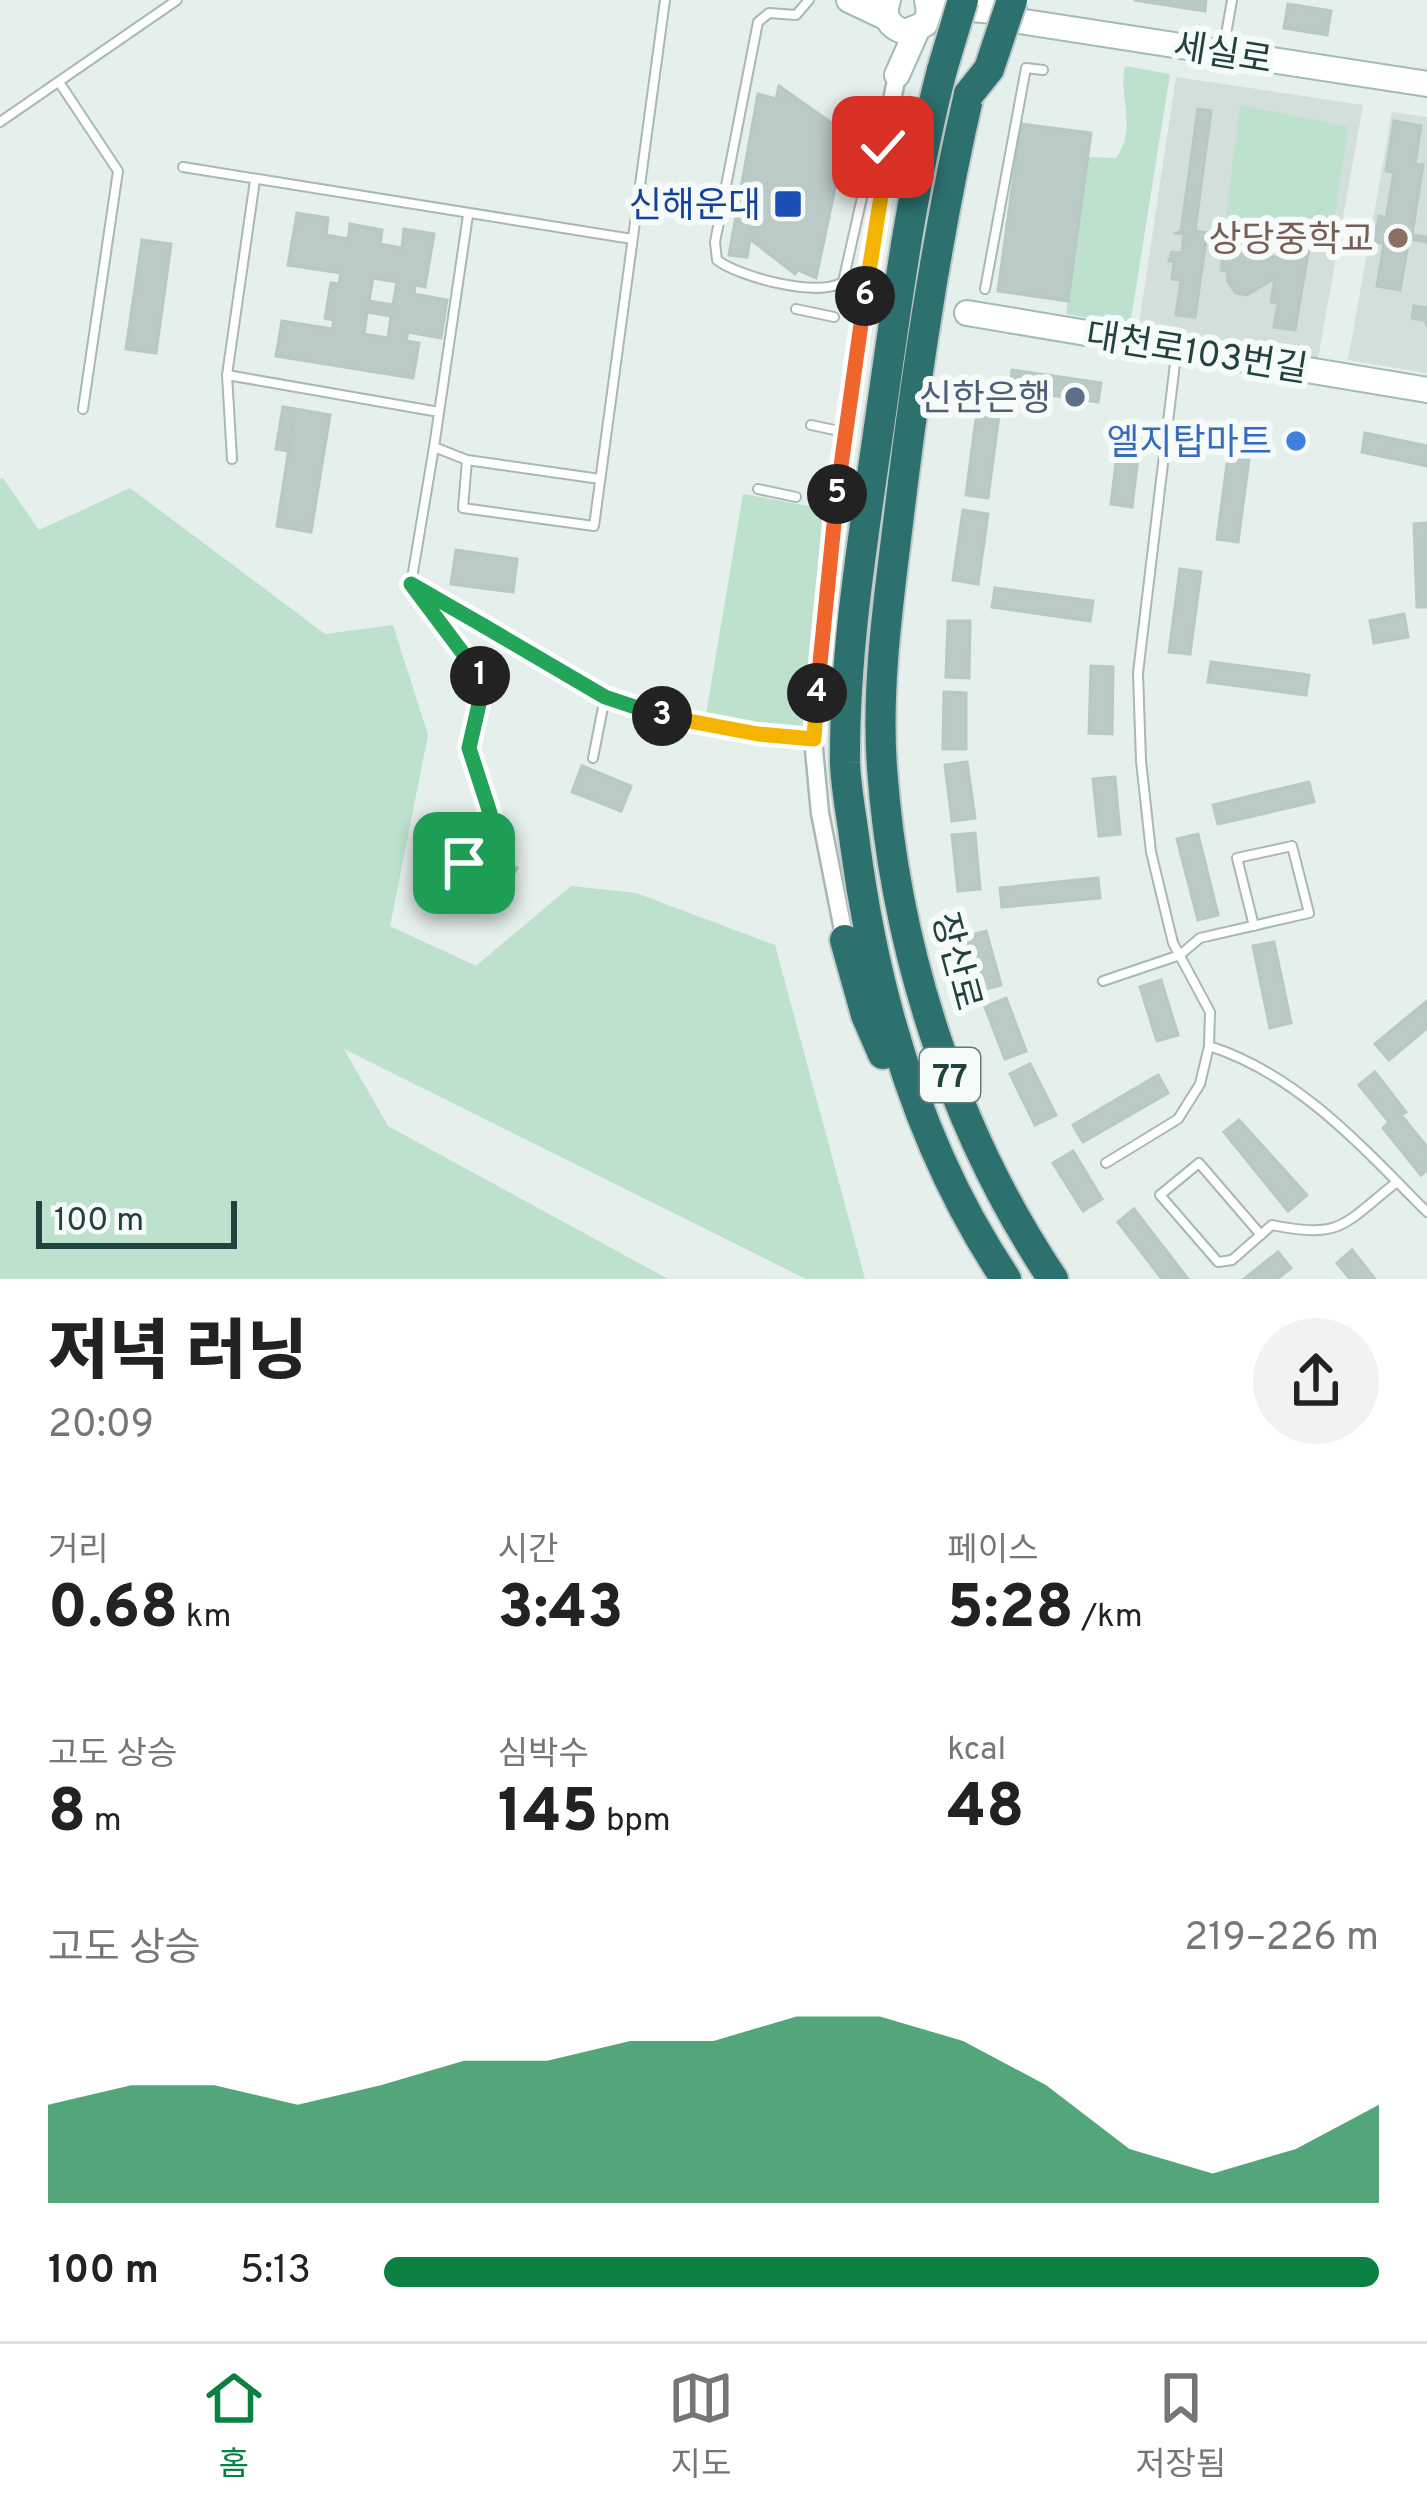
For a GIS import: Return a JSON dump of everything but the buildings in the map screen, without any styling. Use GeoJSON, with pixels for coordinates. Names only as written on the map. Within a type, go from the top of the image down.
{"type":"FeatureCollection","features":[{"type":"Feature","properties":{"kind":"highway"},"geometry":{"type":"LineString","coordinates":[[942,70],[963,0]]}},
{"type":"Feature","properties":{"kind":"highway","name":"장산로"},"geometry":{"type":"LineString","coordinates":[[1009,7],[969,94],[914,400],[882,666],[882,766],[893,853],[925,1000],[982,1160],[1053,1279]]}},
{"type":"Feature","properties":{"kind":"highway"},"geometry":{"type":"LineString","coordinates":[[914,12],[942,70]]}},
{"type":"Feature","properties":{"kind":"highway","name":"77"},"geometry":{"type":"LineString","coordinates":[[942,70],[923,144],[901,271],[848,666],[845,769],[868,934],[887,1011],[947,1176],[1006,1279]]}},
{"type":"Feature","properties":{"kind":"highway"},"geometry":{"type":"LineString","coordinates":[[845,940],[866,1016],[885,1058],[915,1094]]}},
{"type":"Feature","properties":{"kind":"street","name":"세실로"},"geometry":{"type":"LineString","coordinates":[[849,0],[1010,26],[1009,7],[1223,52],[1427,83]]}},
{"type":"Feature","properties":{"kind":"street"},"geometry":{"type":"LineString","coordinates":[[845,940],[820,813],[814,739],[821,634],[845,433],[886,165],[883,147],[914,12]]}},
{"type":"Feature","properties":{"kind":"street","name":"대천로103번길"},"geometry":{"type":"LineString","coordinates":[[967,313],[1427,390]]}},
{"type":"Feature","properties":{"kind":"lane"},"geometry":{"type":"LineString","coordinates":[[0,122],[177,0]]}},
{"type":"Feature","properties":{"kind":"lane"},"geometry":{"type":"LineString","coordinates":[[467,460],[463,508],[594,526],[665,0]]}},
{"type":"Feature","properties":{"kind":"lane"},"geometry":{"type":"LineString","coordinates":[[809,0],[796,15],[770,13],[758,22],[715,242],[716,260],[731,271],[819,290],[843,283],[867,175],[883,147]]}},
{"type":"Feature","properties":{"kind":"lane"},"geometry":{"type":"LineString","coordinates":[[1223,52],[1232,0]]}},
{"type":"Feature","properties":{"kind":"lane"},"geometry":{"type":"LineString","coordinates":[[985,289],[1026,68],[1043,70]]}},
{"type":"Feature","properties":{"kind":"lane"},"geometry":{"type":"LineString","coordinates":[[58,82],[118,171],[83,409]]}},
{"type":"Feature","properties":{"kind":"lane"},"geometry":{"type":"LineString","coordinates":[[183,167],[632,239]]}},
{"type":"Feature","properties":{"kind":"lane"},"geometry":{"type":"LineString","coordinates":[[232,459],[227,375],[255,180]]}},
{"type":"Feature","properties":{"kind":"lane"},"geometry":{"type":"LineString","coordinates":[[464,863],[490,813],[469,748],[484,682],[411,584],[468,215]]}},
{"type":"Feature","properties":{"kind":"lane"},"geometry":{"type":"LineString","coordinates":[[796,309],[834,317]]}},
{"type":"Feature","properties":{"kind":"lane"},"geometry":{"type":"LineString","coordinates":[[1106,1163],[1178,1119],[1200,1084],[1209,1046],[1210,1012],[1173,944],[1151,852],[1141,761],[1138,673],[1177,348]]}},
{"type":"Feature","properties":{"kind":"lane"},"geometry":{"type":"LineString","coordinates":[[227,375],[439,412]]}},
{"type":"Feature","properties":{"kind":"lane"},"geometry":{"type":"LineString","coordinates":[[811,425],[845,433]]}},
{"type":"Feature","properties":{"kind":"lane"},"geometry":{"type":"LineString","coordinates":[[434,447],[467,460],[600,479]]}},
{"type":"Feature","properties":{"kind":"lane"},"geometry":{"type":"LineString","coordinates":[[758,489],[796,497]]}},
{"type":"Feature","properties":{"kind":"lane"},"geometry":{"type":"LineString","coordinates":[[411,584],[605,697],[711,727],[814,739]]}},
{"type":"Feature","properties":{"kind":"lane"},"geometry":{"type":"LineString","coordinates":[[593,758],[605,697]]}},
{"type":"Feature","properties":{"kind":"lane"},"geometry":{"type":"LineString","coordinates":[[1103,981],[1180,955],[1200,938],[1254,926],[1309,913],[1292,846],[1238,858],[1254,926]]}},
{"type":"Feature","properties":{"kind":"lane"},"geometry":{"type":"LineString","coordinates":[[1209,1046],[1238,1054],[1327,1113],[1427,1212]]}},
{"type":"Feature","properties":{"kind":"lane"},"geometry":{"type":"LineString","coordinates":[[1261,1235],[1199,1163],[1160,1195],[1218,1262],[1232,1260],[1273,1225],[1300,1231],[1336,1230],[1397,1182]]}},
{"type":"Feature","properties":{"kind":"shaded area"},"geometry":{"type":"Polygon","coordinates":[[[1176,77],[1363,105],[1318,359],[1139,324],[1176,77]]]}},
{"type":"Feature","properties":{"kind":"shaded area","name":"상당중학교"},"geometry":{"type":"Polygon","coordinates":[[[1392,112],[1427,117],[1427,373],[1348,360],[1392,112]]]}},
{"type":"Feature","properties":{"kind":"green space"},"geometry":{"type":"Polygon","coordinates":[[[1125,66],[1170,74],[1130,325],[1066,314],[1087,157],[1116,158],[1126,135],[1125,66]]]}},
{"type":"Feature","properties":{"kind":"green space"},"geometry":{"type":"Polygon","coordinates":[[[1240,105],[1348,127],[1331,242],[1225,224],[1240,105]]]}},
{"type":"Feature","properties":{"kind":"green space"},"geometry":{"type":"Polygon","coordinates":[[[3,478],[39,530],[130,488],[325,634],[393,625],[428,735],[390,926],[476,966],[571,886],[636,893],[775,945],[865,1279],[806,1279],[344,1049],[388,1126],[668,1279],[0,1279],[3,478]]]}},
{"type":"Feature","properties":{"kind":"green space"},"geometry":{"type":"Polygon","coordinates":[[[743,494],[820,508],[804,730],[754,729],[705,720],[743,494]]]}},
{"type":"Feature","properties":{"kind":"place","name":"신해운대"},"geometry":{"type":"Point","coordinates":[788,204]}},
{"type":"Feature","properties":{"kind":"place","name":"상당중학교"},"geometry":{"type":"Point","coordinates":[1398,238]}},
{"type":"Feature","properties":{"kind":"place","name":"신한은행"},"geometry":{"type":"Point","coordinates":[1075,397]}},
{"type":"Feature","properties":{"kind":"place","name":"엘지탑마트"},"geometry":{"type":"Point","coordinates":[1296,441]}},
{"type":"Feature","properties":{"kind":"route"},"geometry":{"type":"LineString","coordinates":[[464,863],[490,813],[469,748],[484,682],[411,584],[605,697],[711,727],[814,739],[832,533],[886,165],[883,147]]}}]}
